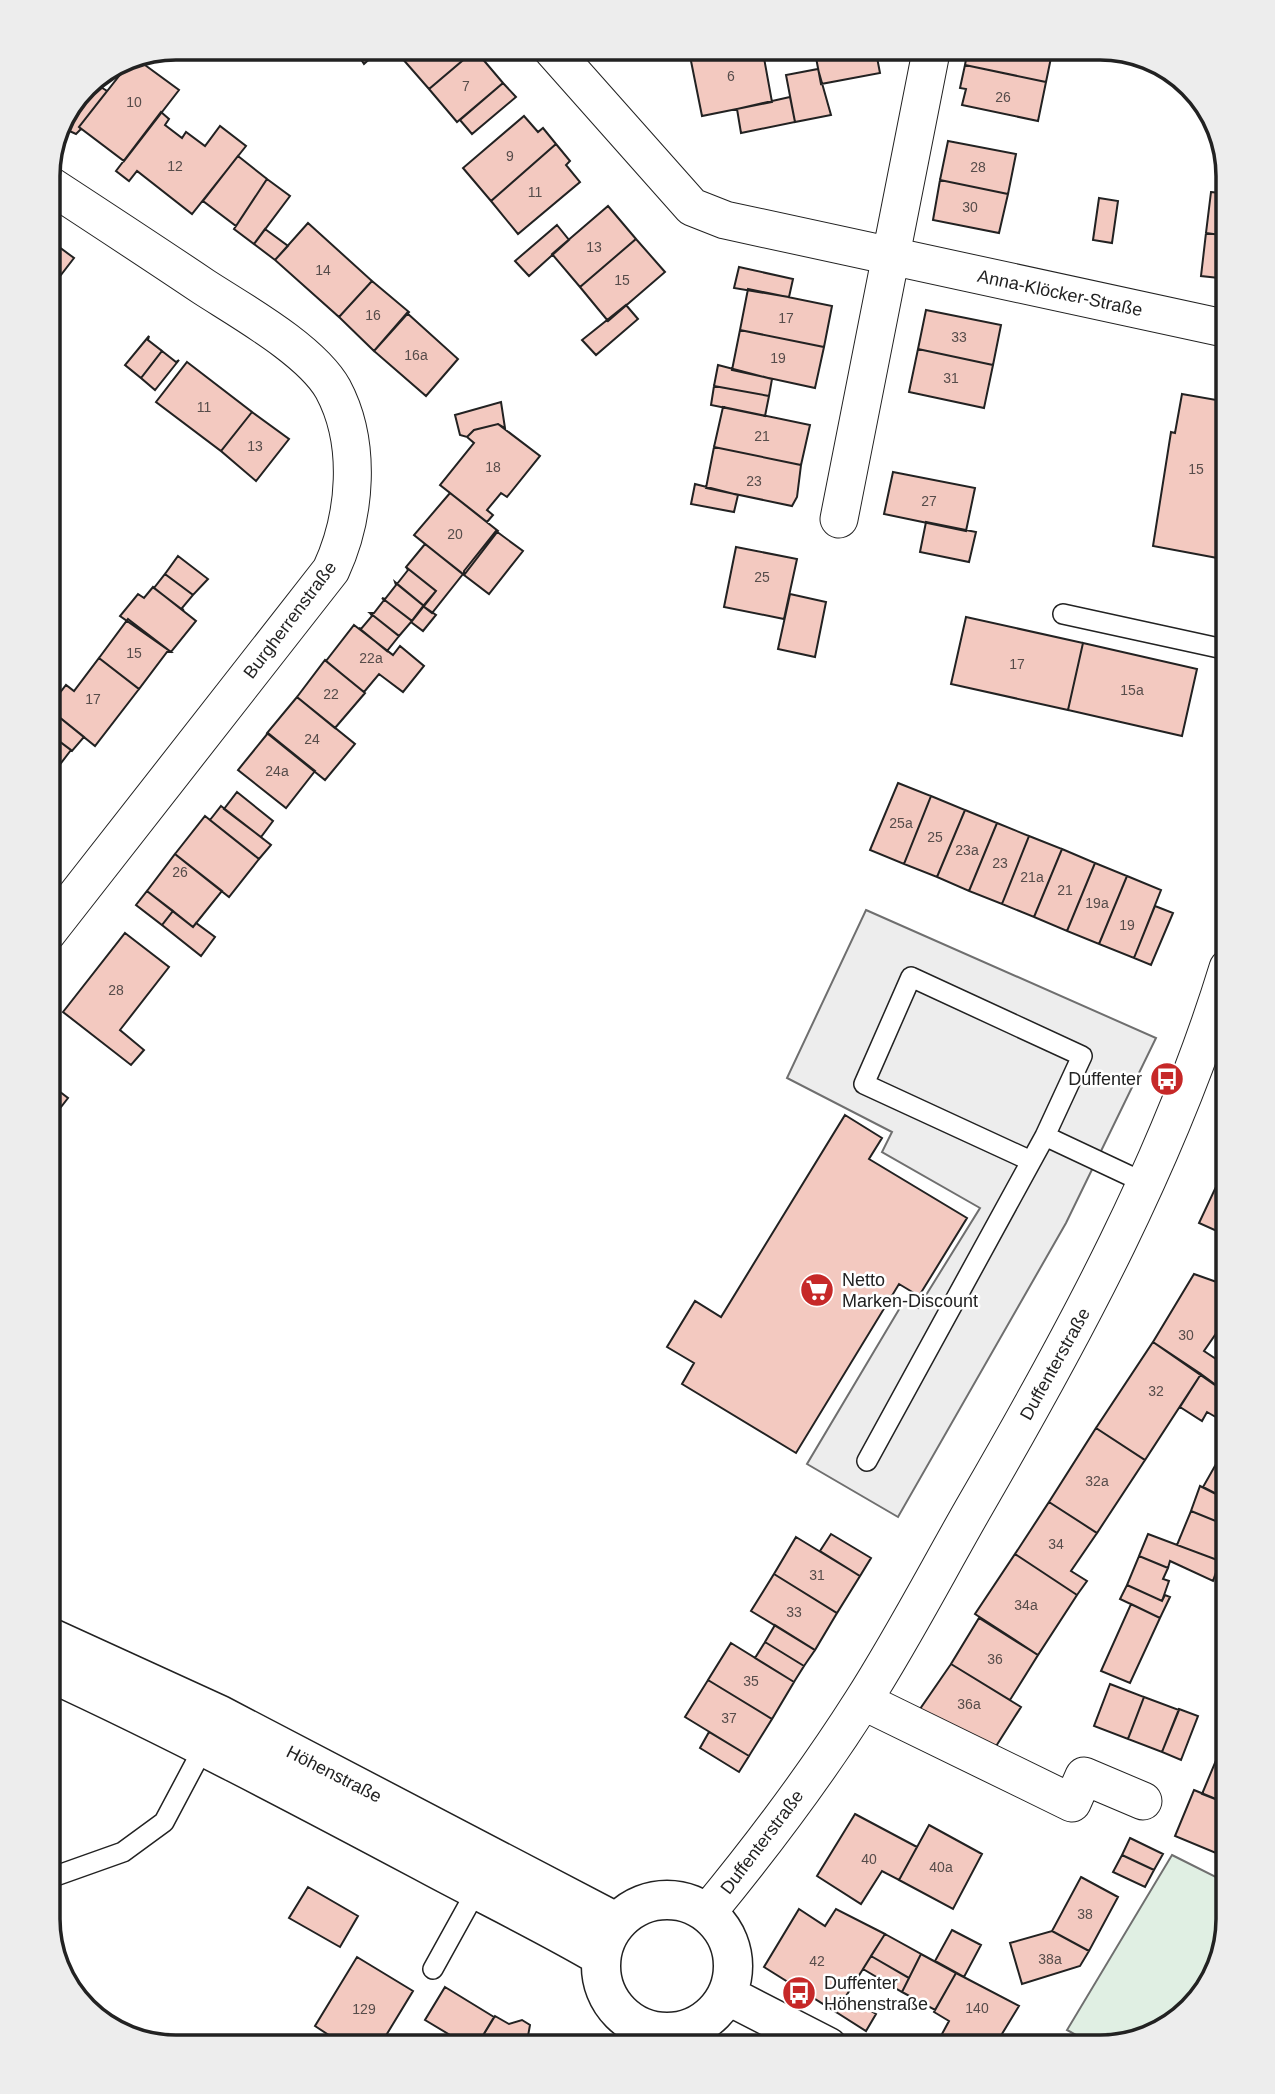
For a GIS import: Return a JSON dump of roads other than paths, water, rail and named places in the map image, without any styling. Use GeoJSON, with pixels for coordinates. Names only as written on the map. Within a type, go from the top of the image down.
{"type":"FeatureCollection","features":[{"type":"Feature","properties":{"kind":"street","name":"Anna-Klöcker-Straße"},"geometry":{"type":"LineString","coordinates":[[562,60],[692,207],[725,220],[1216,326]]}},
{"type":"Feature","properties":{"kind":"street"},"geometry":{"type":"LineString","coordinates":[[839,519],[930,60]]}},
{"type":"Feature","properties":{"kind":"street","name":"Burgherrenstraße"},"geometry":{"type":"LineString","coordinates":[[60,193],[273,332],[313,365],[332,387],[345,417],[352,497],[346,538],[331,569],[60,916]]}},
{"type":"Feature","properties":{"kind":"street","name":"Duffenterstraße"},"geometry":{"type":"LineString","coordinates":[[707,1913],[782,1820],[863,1702],[1060,1358],[1117,1248],[1216,1021]]}},
{"type":"Feature","properties":{"kind":"street","name":"Höhenstraße"},"geometry":{"type":"LineString","coordinates":[[60,1643],[213,1730],[485,1874],[616,1922]]}},
{"type":"Feature","properties":{"kind":"street","name":"Höhenstraße"},"geometry":{"type":"LineString","coordinates":[[60,1676],[213,1730]]}},
{"type":"Feature","properties":{"kind":"street"},"geometry":{"type":"LineString","coordinates":[[863,1702],[1072,1803],[1084,1776],[1143,1801]]}},
{"type":"Feature","properties":{"kind":"street","name":"Höhenstraße"},"geometry":{"type":"LineString","coordinates":[[485,1874],[536,1919],[600,1956]]}},
{"type":"Feature","properties":{"kind":"street"},"geometry":{"type":"LineString","coordinates":[[639,2035],[610,2002],[601,1980],[600,1956],[616,1922],[632,1909],[650,1901],[670,1899],[690,1903],[707,1913],[727,1936],[734,1966],[727,1995],[713,2014],[694,2028],[663,2035]]}},
{"type":"Feature","properties":{"kind":"street"},"geometry":{"type":"LineString","coordinates":[[727,1995],[804,2035]]}},
{"type":"Feature","properties":{"kind":"lane"},"geometry":{"type":"LineString","coordinates":[[1063,614],[1216,647]]}},
{"type":"Feature","properties":{"kind":"lane"},"geometry":{"type":"LineString","coordinates":[[867,1461],[1045,1136],[1082,1056],[911,977],[864,1084],[1031,1161]]}},
{"type":"Feature","properties":{"kind":"lane"},"geometry":{"type":"LineString","coordinates":[[1045,1136],[1145,1182]]}},
{"type":"Feature","properties":{"kind":"lane"},"geometry":{"type":"LineString","coordinates":[[60,1874],[122,1852],[164,1822],[213,1730]]}},
{"type":"Feature","properties":{"kind":"lane"},"geometry":{"type":"LineString","coordinates":[[433,1969],[485,1874]]}},
{"type":"Feature","properties":{"kind":"place","name":"Duffenter"},"geometry":{"type":"Point","coordinates":[1167,1079]}},
{"type":"Feature","properties":{"kind":"place","name":"Netto Marken-Discount"},"geometry":{"type":"Point","coordinates":[817,1290]}},
{"type":"Feature","properties":{"kind":"place","name":"Duffenter Höhenstraße"},"geometry":{"type":"Point","coordinates":[799,1993]}}]}
